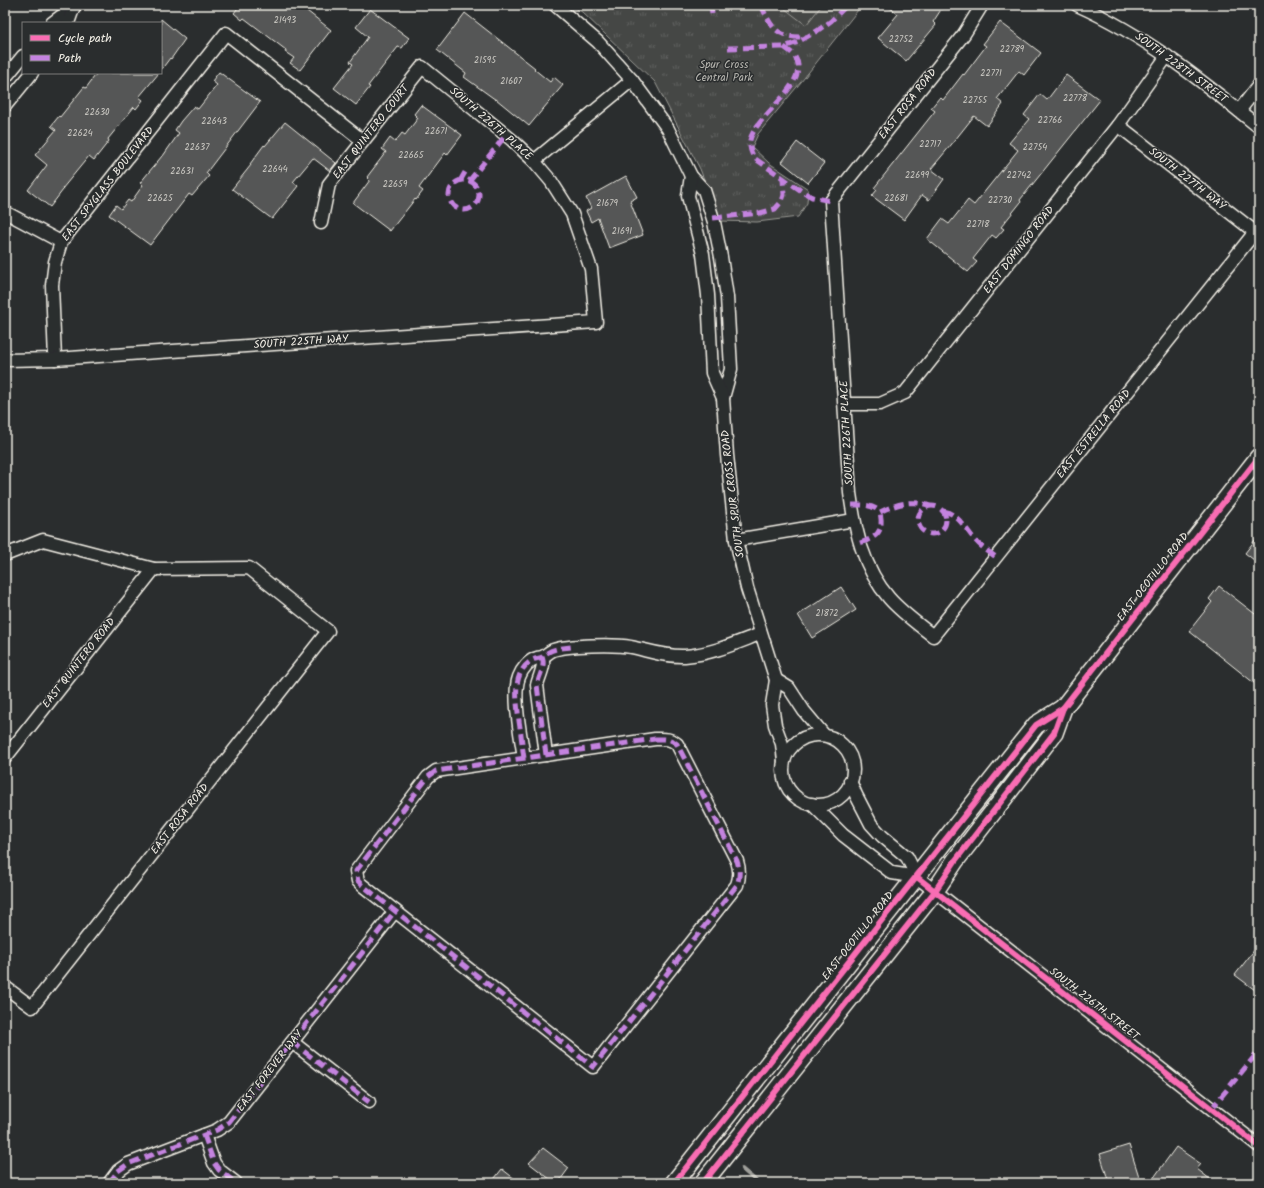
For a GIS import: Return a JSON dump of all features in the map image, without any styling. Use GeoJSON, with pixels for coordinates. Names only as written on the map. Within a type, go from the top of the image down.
{"type":"FeatureCollection","features":[{"type":"Feature","properties":{"kind":"main road","name":"EAST OCOTILLO ROAD"},"geometry":{"type":"LineString","coordinates":[[703,1183],[935,891],[955,862],[1054,733],[1063,708],[1259,457]]}},
{"type":"Feature","properties":{"kind":"main road","name":"EAST OCOTILLO ROAD"},"geometry":{"type":"LineString","coordinates":[[674,1183],[1036,725],[1063,708]]}},
{"type":"Feature","properties":{"kind":"street"},"geometry":{"type":"LineString","coordinates":[[53,22],[75,5]]}},
{"type":"Feature","properties":{"kind":"street"},"geometry":{"type":"LineString","coordinates":[[68,22],[75,5]]}},
{"type":"Feature","properties":{"kind":"street","name":"SOUTH SPUR CROSS ROAD"},"geometry":{"type":"LineString","coordinates":[[555,5],[598,42],[632,80],[668,129],[691,176],[704,190],[714,222],[722,257],[726,297],[731,370],[723,398]]}},
{"type":"Feature","properties":{"kind":"street","name":"EAST ROSA ROAD"},"geometry":{"type":"LineString","coordinates":[[831,201],[964,34],[982,5]]}},
{"type":"Feature","properties":{"kind":"street","name":"SOUTH 228TH STREET"},"geometry":{"type":"LineString","coordinates":[[1077,5],[1137,36],[1167,56],[1259,127]]}},
{"type":"Feature","properties":{"kind":"street","name":"EAST SPYGLASS BOULEVARD"},"geometry":{"type":"LineString","coordinates":[[55,359],[52,285],[55,262],[61,242],[226,33],[363,141]]}},
{"type":"Feature","properties":{"kind":"street","name":"EAST DOMINGO ROAD"},"geometry":{"type":"LineString","coordinates":[[845,404],[880,404],[905,393],[1118,125],[1167,56]]}},
{"type":"Feature","properties":{"kind":"street"},"geometry":{"type":"LineString","coordinates":[[5,78],[22,57]]}},
{"type":"Feature","properties":{"kind":"street","name":"SOUTH 226TH PLACE"},"geometry":{"type":"LineString","coordinates":[[422,67],[512,140],[534,161],[551,181],[572,214],[590,269],[596,322]]}},
{"type":"Feature","properties":{"kind":"street","name":"EAST QUINTERO COURT"},"geometry":{"type":"LineString","coordinates":[[321,223],[329,184],[422,67]]}},
{"type":"Feature","properties":{"kind":"street"},"geometry":{"type":"LineString","coordinates":[[5,106],[31,74]]}},
{"type":"Feature","properties":{"kind":"street"},"geometry":{"type":"LineString","coordinates":[[534,161],[632,80]]}},
{"type":"Feature","properties":{"kind":"street"},"geometry":{"type":"LineString","coordinates":[[1239,111],[1259,85]]}},
{"type":"Feature","properties":{"kind":"street","name":"SOUTH 227TH WAY"},"geometry":{"type":"LineString","coordinates":[[1118,125],[1255,232]]}},
{"type":"Feature","properties":{"kind":"street","name":"SOUTH SPUR CROSS ROAD"},"geometry":{"type":"LineString","coordinates":[[691,176],[688,196],[703,254],[708,295],[712,373],[723,398],[727,455],[736,540],[747,588],[760,634],[776,680],[772,706],[775,725],[782,744],[784,780],[788,789],[795,796],[812,804],[843,835],[892,873],[917,877]]}},
{"type":"Feature","properties":{"kind":"street","name":"SOUTH 226TH PLACE"},"geometry":{"type":"LineString","coordinates":[[831,201],[850,493],[854,520],[862,551],[870,570],[888,598],[933,636]]}},
{"type":"Feature","properties":{"kind":"street"},"geometry":{"type":"LineString","coordinates":[[5,212],[61,242]]}},
{"type":"Feature","properties":{"kind":"street","name":"EAST ESTRELLA ROAD"},"geometry":{"type":"LineString","coordinates":[[933,636],[1255,232]]}},
{"type":"Feature","properties":{"kind":"street","name":"SOUTH 225TH WAY"},"geometry":{"type":"LineString","coordinates":[[5,360],[55,359],[596,322]]}},
{"type":"Feature","properties":{"kind":"street"},"geometry":{"type":"LineString","coordinates":[[736,540],[854,520]]}},
{"type":"Feature","properties":{"kind":"street"},"geometry":{"type":"LineString","coordinates":[[5,555],[43,540],[154,569]]}},
{"type":"Feature","properties":{"kind":"street","name":"EAST ROSA ROAD"},"geometry":{"type":"LineString","coordinates":[[5,987],[32,1007],[328,631],[249,568],[154,569]]}},
{"type":"Feature","properties":{"kind":"street","name":"EAST QUINTERO ROAD"},"geometry":{"type":"LineString","coordinates":[[5,758],[154,569]]}},
{"type":"Feature","properties":{"kind":"street"},"geometry":{"type":"LineString","coordinates":[[524,758],[516,698],[519,676],[525,666],[536,658],[542,657],[547,652],[559,648],[606,645],[632,647],[656,654],[670,656],[701,654],[760,634]]}},
{"type":"Feature","properties":{"kind":"street"},"geometry":{"type":"LineString","coordinates":[[542,657],[544,661],[538,685],[546,755]]}},
{"type":"Feature","properties":{"kind":"street"},"geometry":{"type":"LineString","coordinates":[[776,680],[789,688],[824,735]]}},
{"type":"Feature","properties":{"kind":"street"},"geometry":{"type":"LineString","coordinates":[[784,761],[788,751],[795,744],[808,736],[824,735],[833,738],[848,752],[852,766],[850,781],[844,792],[835,800],[824,804],[812,804]]}},
{"type":"Feature","properties":{"kind":"street"},"geometry":{"type":"LineString","coordinates":[[656,739],[673,740],[681,750],[740,868],[740,875],[737,885],[592,1067],[358,881],[356,871],[432,773],[440,770],[524,758],[656,739]]}},
{"type":"Feature","properties":{"kind":"street"},"geometry":{"type":"LineString","coordinates":[[850,781],[871,824],[882,836],[907,857],[917,877]]}},
{"type":"Feature","properties":{"kind":"street","name":"SOUTH 226TH STREET"},"geometry":{"type":"LineString","coordinates":[[917,877],[1259,1146]]}},
{"type":"Feature","properties":{"kind":"street","name":"EAST FOREVER WAY"},"geometry":{"type":"LineString","coordinates":[[109,1183],[118,1171],[128,1164],[217,1130],[229,1122],[395,911]]}},
{"type":"Feature","properties":{"kind":"street"},"geometry":{"type":"LineString","coordinates":[[292,1042],[370,1102]]}},
{"type":"Feature","properties":{"kind":"street"},"geometry":{"type":"LineString","coordinates":[[204,1135],[214,1162],[219,1170],[236,1183]]}},
{"type":"Feature","properties":{"kind":"green space","name":"Spur Cross Central Park"},"geometry":{"type":"Polygon","coordinates":[[[570,5],[862,5],[758,134],[752,147],[769,163],[808,189],[807,203],[798,217],[757,222],[720,221],[700,169],[655,82],[582,12],[570,5]]]}},
{"type":"Feature","properties":{"kind":"green space"},"geometry":{"type":"Polygon","coordinates":[[[780,5],[822,5],[806,25],[780,5]]]}},
{"type":"Feature","properties":{"kind":"building"},"geometry":{"type":"Polygon","coordinates":[[[240,5],[311,5],[307,11],[331,30],[300,70],[290,63],[294,58],[285,52],[286,50],[244,18],[242,20],[234,13],[240,5]]]}},
{"type":"Feature","properties":{"kind":"building"},"geometry":{"type":"Polygon","coordinates":[[[886,5],[944,5],[933,22],[936,25],[906,61],[878,38],[898,14],[886,5]]]}},
{"type":"Feature","properties":{"kind":"building"},"geometry":{"type":"Polygon","coordinates":[[[370,9],[409,38],[402,48],[398,47],[368,86],[370,87],[356,105],[334,88],[353,64],[350,62],[368,37],[356,27],[370,9]]]}},
{"type":"Feature","properties":{"kind":"building"},"geometry":{"type":"Polygon","coordinates":[[[465,13],[535,68],[534,69],[550,82],[554,77],[563,85],[529,126],[496,99],[464,77],[466,73],[437,50],[465,13]]]}},
{"type":"Feature","properties":{"kind":"building"},"geometry":{"type":"Polygon","coordinates":[[[161,19],[185,39],[162,69],[162,22],[161,19]]]}},
{"type":"Feature","properties":{"kind":"building"},"geometry":{"type":"Polygon","coordinates":[[[1000,22],[1041,53],[1024,75],[1019,71],[997,99],[1003,104],[987,126],[974,116],[931,169],[944,179],[929,200],[922,195],[904,220],[872,196],[877,190],[874,188],[935,111],[931,108],[940,97],[943,100],[963,74],[964,75],[986,46],[983,44],[1000,22]]]}},
{"type":"Feature","properties":{"kind":"building"},"geometry":{"type":"Polygon","coordinates":[[[219,72],[260,102],[206,173],[209,176],[192,196],[189,194],[150,245],[109,215],[116,205],[121,209],[128,200],[131,202],[143,185],[140,183],[163,156],[179,133],[175,130],[181,121],[194,106],[198,109],[217,85],[212,81],[219,72]]]}},
{"type":"Feature","properties":{"kind":"building"},"geometry":{"type":"Polygon","coordinates":[[[96,74],[158,74],[139,97],[143,100],[136,109],[134,107],[108,139],[109,141],[94,160],[89,156],[62,189],[63,190],[50,207],[28,190],[47,165],[35,155],[56,130],[51,126],[84,87],[86,88],[96,74]]]}},
{"type":"Feature","properties":{"kind":"building"},"geometry":{"type":"Polygon","coordinates":[[[1066,75],[1100,100],[1020,200],[1021,202],[1001,227],[1004,229],[996,238],[992,235],[973,259],[977,262],[968,272],[927,239],[942,219],[949,224],[968,200],[974,205],[1018,150],[1009,143],[1029,119],[1024,115],[1040,94],[1047,100],[1066,75]]]}},
{"type":"Feature","properties":{"kind":"building"},"geometry":{"type":"Polygon","coordinates":[[[421,105],[462,135],[447,155],[445,153],[419,188],[423,191],[390,231],[353,203],[370,180],[367,177],[386,152],[382,149],[390,138],[395,142],[402,133],[405,135],[418,118],[414,114],[421,105]]]}},
{"type":"Feature","properties":{"kind":"building"},"geometry":{"type":"Polygon","coordinates":[[[285,122],[336,163],[330,171],[313,158],[293,182],[298,186],[272,219],[232,189],[251,165],[250,164],[264,145],[265,146],[285,122]]]}},
{"type":"Feature","properties":{"kind":"building"},"geometry":{"type":"Polygon","coordinates":[[[797,142],[824,163],[808,183],[782,162],[797,142]]]}},
{"type":"Feature","properties":{"kind":"building"},"geometry":{"type":"Polygon","coordinates":[[[626,176],[637,197],[630,201],[643,235],[609,248],[598,218],[591,222],[586,211],[591,208],[586,198],[626,176]]]}},
{"type":"Feature","properties":{"kind":"building"},"geometry":{"type":"Polygon","coordinates":[[[1259,535],[1259,564],[1245,553],[1259,535]]]}},
{"type":"Feature","properties":{"kind":"building"},"geometry":{"type":"Polygon","coordinates":[[[1219,586],[1259,617],[1259,687],[1189,631],[1212,602],[1209,599],[1219,586]]]}},
{"type":"Feature","properties":{"kind":"building"},"geometry":{"type":"Polygon","coordinates":[[[841,587],[856,610],[812,638],[798,615],[841,587]]]}},
{"type":"Feature","properties":{"kind":"building"},"geometry":{"type":"Polygon","coordinates":[[[1259,944],[1259,993],[1235,975],[1259,944]]]}},
{"type":"Feature","properties":{"kind":"building"},"geometry":{"type":"Polygon","coordinates":[[[1129,1145],[1141,1183],[1109,1183],[1100,1154],[1129,1145]]]}},
{"type":"Feature","properties":{"kind":"building"},"geometry":{"type":"Polygon","coordinates":[[[1176,1147],[1201,1164],[1197,1169],[1215,1183],[1150,1183],[1176,1147]]]}},
{"type":"Feature","properties":{"kind":"building"},"geometry":{"type":"Polygon","coordinates":[[[543,1148],[569,1168],[558,1183],[555,1183],[529,1163],[543,1148]]]}},
{"type":"Feature","properties":{"kind":"building"},"geometry":{"type":"Polygon","coordinates":[[[502,1169],[520,1183],[491,1183],[502,1169]]]}},
{"type":"Feature","properties":{"kind":"waterway"},"geometry":{"type":"LineString","coordinates":[[742,1169],[756,1181]]}},
{"type":"Feature","properties":{"kind":"marked path"},"geometry":{"type":"LineString","coordinates":[[711,5],[712,14]]}},
{"type":"Feature","properties":{"kind":"marked path"},"geometry":{"type":"LineString","coordinates":[[761,5],[772,26],[782,34],[788,36],[806,37]]}},
{"type":"Feature","properties":{"kind":"marked path"},"geometry":{"type":"LineString","coordinates":[[728,48],[784,47],[798,42],[831,21],[847,5]]}},
{"type":"Feature","properties":{"kind":"marked path"},"geometry":{"type":"LineString","coordinates":[[784,47],[795,57],[798,67],[796,77],[790,88],[754,131],[750,140],[751,152],[754,158],[803,192],[812,197],[831,201]]}},
{"type":"Feature","properties":{"kind":"marked path"},"geometry":{"type":"LineString","coordinates":[[469,181],[506,135]]}},
{"type":"Feature","properties":{"kind":"marked path"},"geometry":{"type":"LineString","coordinates":[[460,181],[467,169]]}},
{"type":"Feature","properties":{"kind":"marked path"},"geometry":{"type":"LineString","coordinates":[[713,218],[760,213],[775,209],[782,201],[784,195],[783,179]]}},
{"type":"Feature","properties":{"kind":"marked path"},"geometry":{"type":"LineString","coordinates":[[464,180],[470,181],[478,189],[479,195],[478,201],[470,209],[464,210],[458,209],[450,201],[449,195],[450,189],[458,181],[464,180]]}},
{"type":"Feature","properties":{"kind":"marked path"},"geometry":{"type":"LineString","coordinates":[[852,505],[871,506],[880,512],[905,503],[917,503],[930,506]]}},
{"type":"Feature","properties":{"kind":"marked path"},"geometry":{"type":"LineString","coordinates":[[932,506],[942,510],[946,520],[942,530],[932,534],[922,530],[918,520],[922,510],[932,506]]}},
{"type":"Feature","properties":{"kind":"marked path"},"geometry":{"type":"LineString","coordinates":[[943,511],[948,512],[958,519],[978,543],[996,557]]}},
{"type":"Feature","properties":{"kind":"marked path"},"geometry":{"type":"LineString","coordinates":[[860,543],[875,536],[880,529],[880,512]]}},
{"type":"Feature","properties":{"kind":"marked path"},"geometry":{"type":"LineString","coordinates":[[524,758],[517,697],[520,673],[532,660],[541,658],[546,653],[553,650],[571,647]]}},
{"type":"Feature","properties":{"kind":"marked path"},"geometry":{"type":"LineString","coordinates":[[542,657],[543,667],[537,685],[546,755]]}},
{"type":"Feature","properties":{"kind":"marked path"},"geometry":{"type":"LineString","coordinates":[[655,739],[669,740],[677,744],[737,861],[739,879],[737,885],[593,1067],[362,885],[358,881],[356,871],[428,777],[436,771],[655,739]]}},
{"type":"Feature","properties":{"kind":"marked path"},"geometry":{"type":"LineString","coordinates":[[109,1183],[118,1171],[128,1164],[217,1130],[229,1122],[395,911]]}},
{"type":"Feature","properties":{"kind":"marked path"},"geometry":{"type":"LineString","coordinates":[[292,1042],[369,1102]]}},
{"type":"Feature","properties":{"kind":"marked path"},"geometry":{"type":"LineString","coordinates":[[1211,1109],[1259,1051]]}},
{"type":"Feature","properties":{"kind":"marked path"},"geometry":{"type":"LineString","coordinates":[[204,1135],[214,1163],[219,1170],[236,1183]]}},
{"type":"Feature","properties":{"kind":"cycle path"},"geometry":{"type":"LineString","coordinates":[[703,1183],[935,891],[955,861],[1054,733],[1063,708],[1259,457]]}},
{"type":"Feature","properties":{"kind":"cycle path"},"geometry":{"type":"LineString","coordinates":[[674,1183],[1036,725],[1063,708]]}},
{"type":"Feature","properties":{"kind":"cycle path"},"geometry":{"type":"LineString","coordinates":[[917,877],[1259,1146]]}}]}
